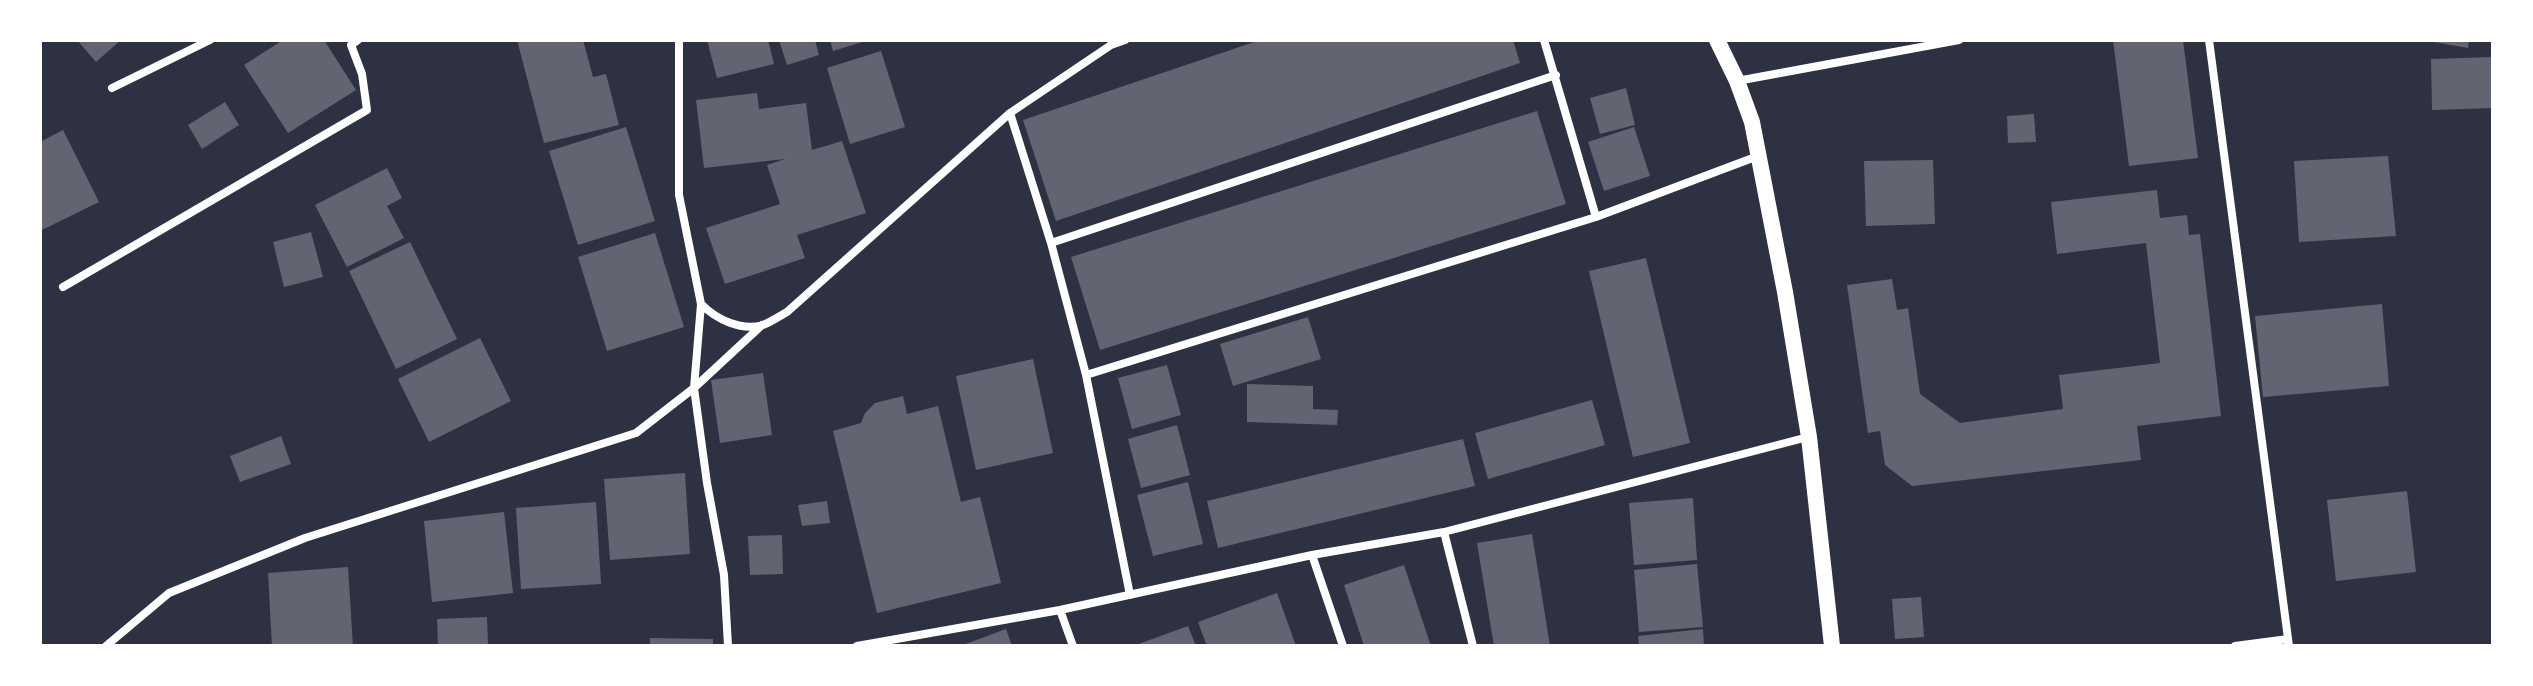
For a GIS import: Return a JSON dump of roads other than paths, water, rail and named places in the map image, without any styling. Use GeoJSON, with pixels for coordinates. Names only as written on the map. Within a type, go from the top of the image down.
{"type":"FeatureCollection","features":[{"type":"Feature","properties":{"kind":"main road"},"geometry":{"type":"LineString","coordinates":[[1717,40],[1752,122],[1785,292],[1809,437],[1832,646]]}},
{"type":"Feature","properties":{"kind":"street"},"geometry":{"type":"LineString","coordinates":[[112,88],[210,40]]}},
{"type":"Feature","properties":{"kind":"street"},"geometry":{"type":"LineString","coordinates":[[679,40],[679,195],[701,304],[694,388],[724,575],[728,646]]}},
{"type":"Feature","properties":{"kind":"street"},"geometry":{"type":"LineString","coordinates":[[106,646],[169,593],[305,538],[636,433],[694,388],[762,325],[787,312],[1010,113],[1111,45],[1125,40]]}},
{"type":"Feature","properties":{"kind":"street"},"geometry":{"type":"LineString","coordinates":[[1544,40],[1596,217]]}},
{"type":"Feature","properties":{"kind":"street"},"geometry":{"type":"LineString","coordinates":[[1737,81],[1959,40]]}},
{"type":"Feature","properties":{"kind":"street"},"geometry":{"type":"LineString","coordinates":[[2209,40],[2288,642],[2235,646]]}},
{"type":"Feature","properties":{"kind":"street"},"geometry":{"type":"LineString","coordinates":[[63,287],[367,110],[362,74],[352,42]]}},
{"type":"Feature","properties":{"kind":"street"},"geometry":{"type":"LineString","coordinates":[[1051,243],[1556,75]]}},
{"type":"Feature","properties":{"kind":"street"},"geometry":{"type":"LineString","coordinates":[[1010,113],[1051,243],[1086,375],[1130,595]]}},
{"type":"Feature","properties":{"kind":"street"},"geometry":{"type":"LineString","coordinates":[[1086,375],[1596,217],[1758,156]]}},
{"type":"Feature","properties":{"kind":"street"},"geometry":{"type":"LineString","coordinates":[[701,304],[715,318],[732,324],[762,325]]}},
{"type":"Feature","properties":{"kind":"street"},"geometry":{"type":"LineString","coordinates":[[857,646],[1060,610],[1312,555],[1444,532],[1809,437]]}},
{"type":"Feature","properties":{"kind":"street"},"geometry":{"type":"LineString","coordinates":[[1444,532],[1473,646]]}},
{"type":"Feature","properties":{"kind":"street"},"geometry":{"type":"LineString","coordinates":[[1312,555],[1343,646]]}},
{"type":"Feature","properties":{"kind":"street"},"geometry":{"type":"LineString","coordinates":[[1060,610],[1073,646]]}}]}
